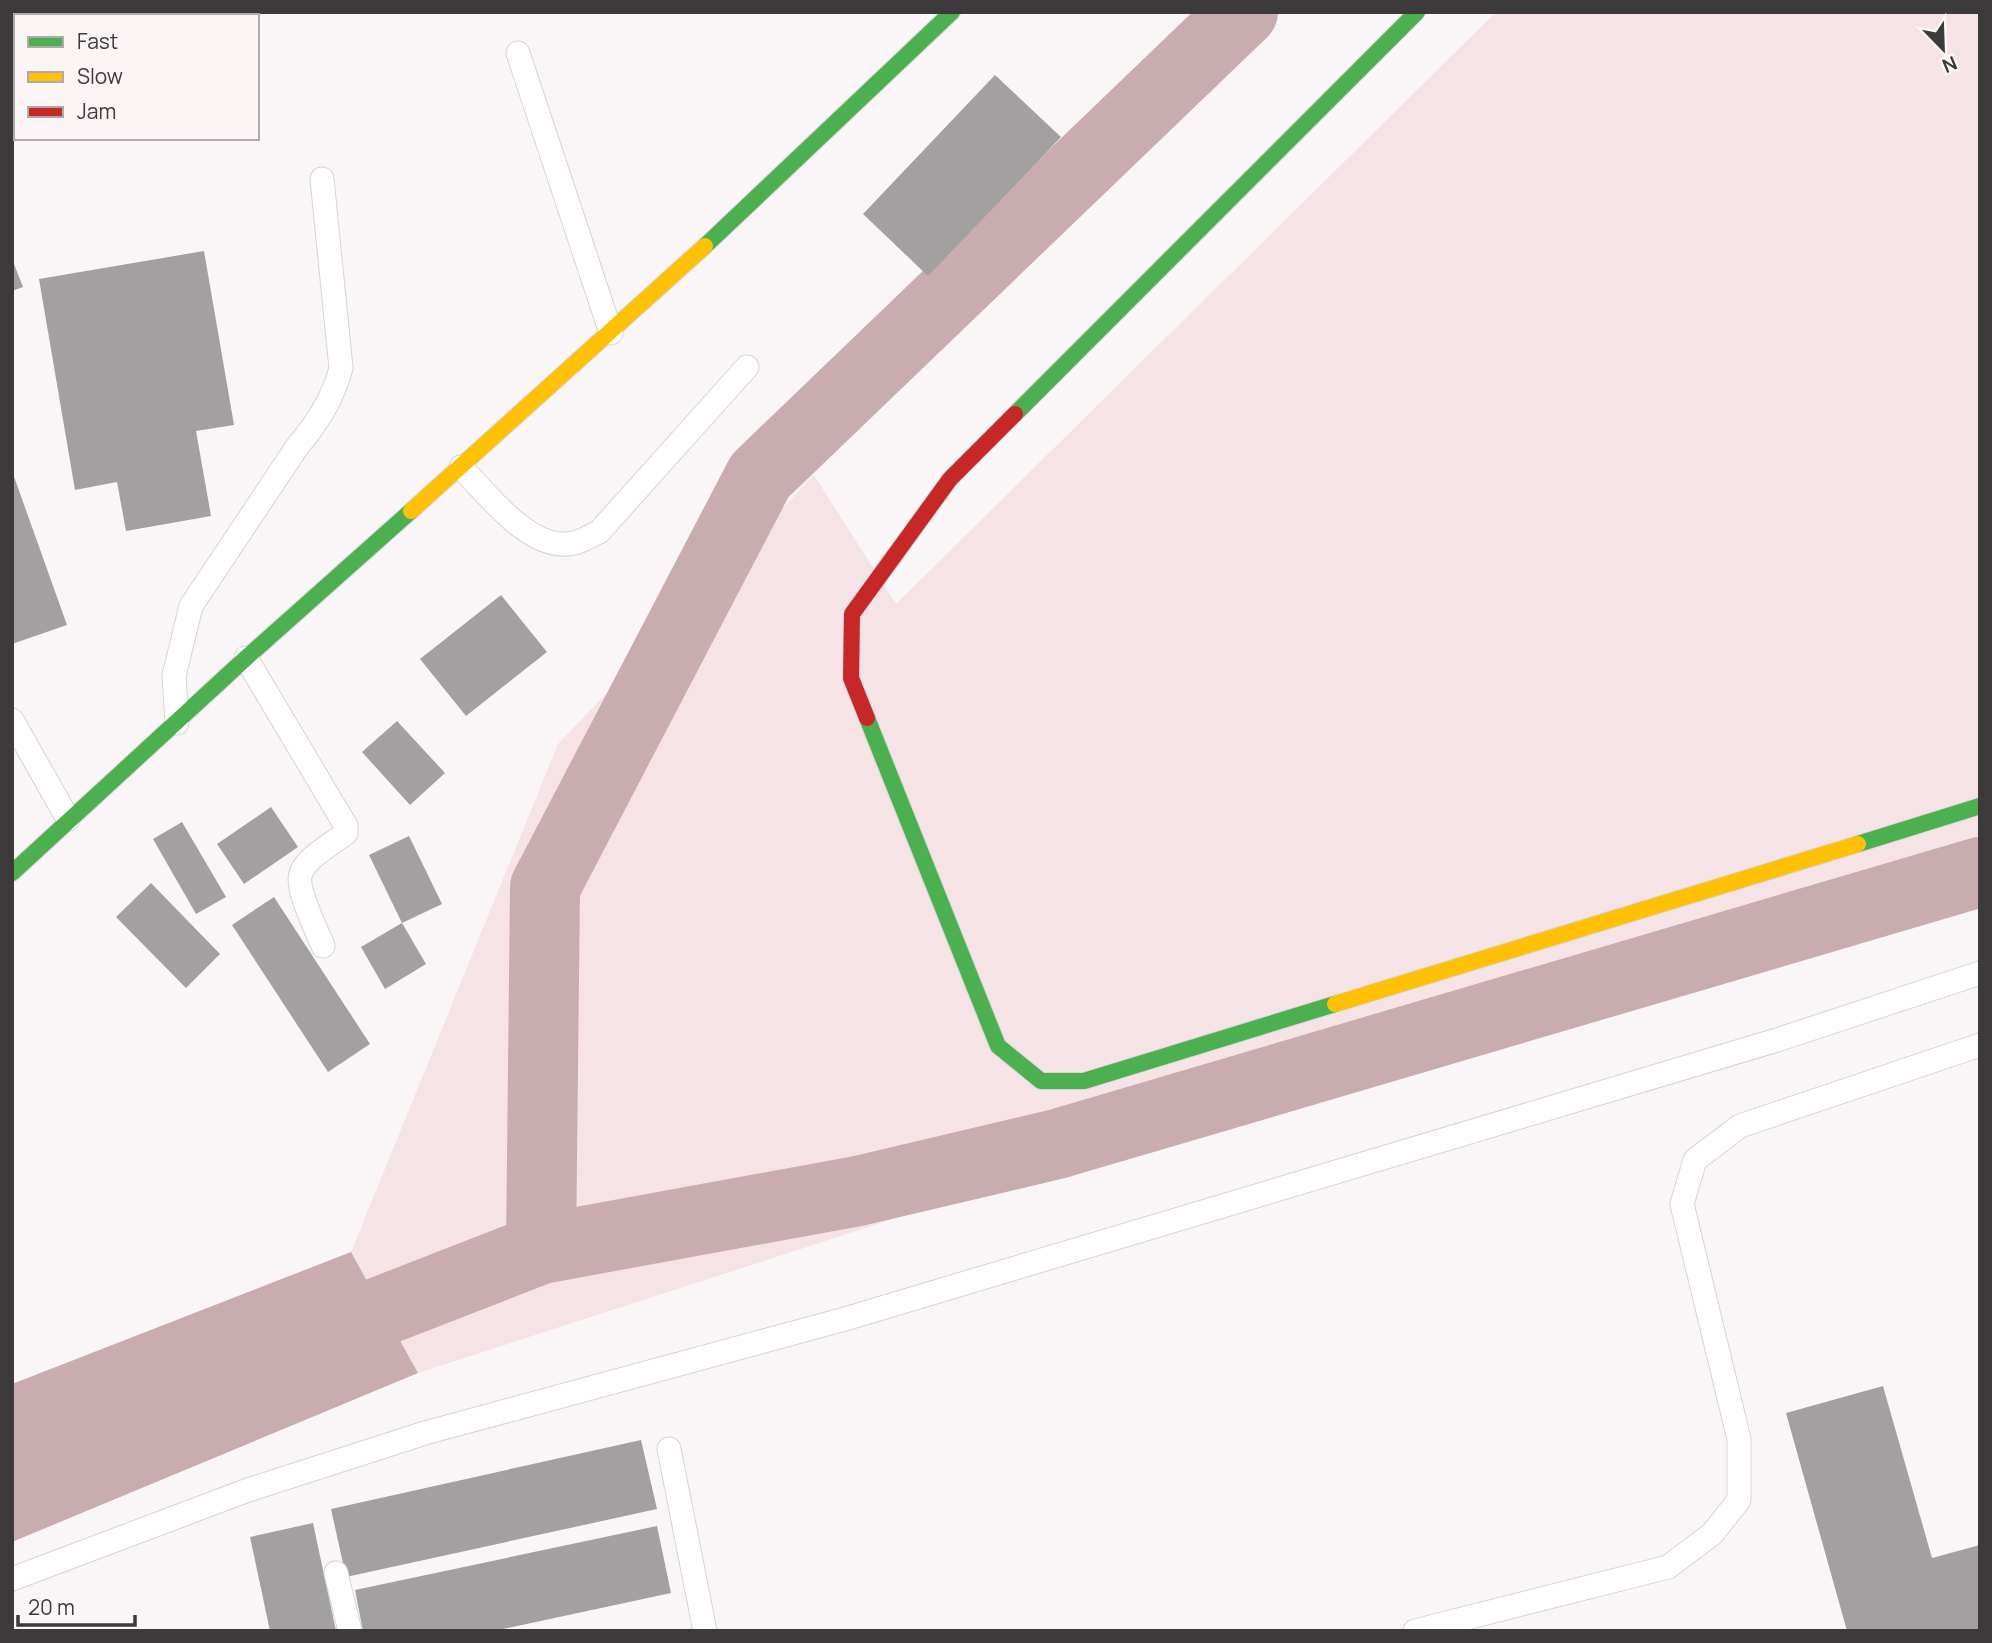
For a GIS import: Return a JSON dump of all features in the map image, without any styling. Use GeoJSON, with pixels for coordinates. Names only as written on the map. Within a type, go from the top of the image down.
{"type":"FeatureCollection","features":[{"type":"Feature","properties":{"kind":"street"},"geometry":{"type":"LineString","coordinates":[[12,873],[246,658],[611,333],[952,12]]}},
{"type":"Feature","properties":{"kind":"street"},"geometry":{"type":"LineString","coordinates":[[1417,12],[950,479],[852,614],[851,678],[998,1046],[1041,1081],[1084,1081],[1980,806]]}},
{"type":"Feature","properties":{"kind":"lane"},"geometry":{"type":"LineString","coordinates":[[518,53],[611,333]]}},
{"type":"Feature","properties":{"kind":"lane"},"geometry":{"type":"LineString","coordinates":[[177,723],[174,676],[191,606],[297,447],[317,424],[335,389],[341,368],[322,179]]}},
{"type":"Feature","properties":{"kind":"lane"},"geometry":{"type":"LineString","coordinates":[[461,467],[516,525],[545,541],[572,543],[599,532],[747,368]]}},
{"type":"Feature","properties":{"kind":"lane"},"geometry":{"type":"LineString","coordinates":[[246,658],[346,826],[346,833],[309,863],[300,874],[300,885],[323,946]]}},
{"type":"Feature","properties":{"kind":"lane"},"geometry":{"type":"LineString","coordinates":[[12,720],[68,819]]}},
{"type":"Feature","properties":{"kind":"lane"},"geometry":{"type":"LineString","coordinates":[[12,1579],[248,1490],[425,1433],[845,1319],[1777,1040],[1980,973]]}},
{"type":"Feature","properties":{"kind":"lane"},"geometry":{"type":"LineString","coordinates":[[1415,1631],[1668,1567],[1712,1534],[1739,1500],[1739,1439],[1682,1204],[1695,1160],[1740,1126],[1980,1045]]}},
{"type":"Feature","properties":{"kind":"lane"},"geometry":{"type":"LineString","coordinates":[[669,1449],[705,1631]]}},
{"type":"Feature","properties":{"kind":"lane"},"geometry":{"type":"LineString","coordinates":[[336,1573],[350,1631]]}},
{"type":"Feature","properties":{"kind":"shaded area"},"geometry":{"type":"Polygon","coordinates":[[[1496,12],[1980,12],[1980,888],[1088,1156],[418,1373],[351,1252],[558,744],[814,475],[896,604],[1496,12]]]}},
{"type":"Feature","properties":{"kind":"shaded area"},"geometry":{"type":"Polygon","coordinates":[[[351,1252],[418,1373],[12,1542],[12,1384],[351,1252]]]}},
{"type":"Feature","properties":{"kind":"building"},"geometry":{"type":"Polygon","coordinates":[[[995,75],[1061,137],[928,276],[863,214],[995,75]]]}},
{"type":"Feature","properties":{"kind":"building"},"geometry":{"type":"Polygon","coordinates":[[[204,251],[234,425],[196,431],[211,516],[126,531],[117,482],[75,490],[39,279],[204,251]]]}},
{"type":"Feature","properties":{"kind":"building"},"geometry":{"type":"Polygon","coordinates":[[[12,259],[23,287],[12,291],[12,259]]]}},
{"type":"Feature","properties":{"kind":"building"},"geometry":{"type":"Polygon","coordinates":[[[12,471],[67,625],[12,644],[12,471]]]}},
{"type":"Feature","properties":{"kind":"building"},"geometry":{"type":"Polygon","coordinates":[[[501,595],[547,652],[466,716],[420,659],[501,595]]]}},
{"type":"Feature","properties":{"kind":"building"},"geometry":{"type":"Polygon","coordinates":[[[397,721],[445,773],[410,805],[362,752],[397,721]]]}},
{"type":"Feature","properties":{"kind":"building"},"geometry":{"type":"Polygon","coordinates":[[[271,807],[298,847],[244,884],[217,844],[271,807]]]}},
{"type":"Feature","properties":{"kind":"building"},"geometry":{"type":"Polygon","coordinates":[[[182,822],[226,897],[196,914],[153,839],[182,822]]]}},
{"type":"Feature","properties":{"kind":"building"},"geometry":{"type":"Polygon","coordinates":[[[409,836],[442,904],[402,923],[369,855],[409,836]]]}},
{"type":"Feature","properties":{"kind":"building"},"geometry":{"type":"Polygon","coordinates":[[[151,883],[220,954],[186,988],[116,917],[151,883]]]}},
{"type":"Feature","properties":{"kind":"building"},"geometry":{"type":"Polygon","coordinates":[[[274,897],[370,1044],[328,1072],[232,925],[274,897]]]}},
{"type":"Feature","properties":{"kind":"building"},"geometry":{"type":"Polygon","coordinates":[[[402,923],[426,964],[385,989],[361,947],[402,923]]]}},
{"type":"Feature","properties":{"kind":"building"},"geometry":{"type":"Polygon","coordinates":[[[1883,1386],[1932,1558],[1980,1545],[1980,1631],[1847,1631],[1786,1413],[1883,1386]]]}},
{"type":"Feature","properties":{"kind":"building"},"geometry":{"type":"Polygon","coordinates":[[[641,1440],[657,1509],[346,1577],[331,1509],[641,1440]]]}},
{"type":"Feature","properties":{"kind":"building"},"geometry":{"type":"Polygon","coordinates":[[[313,1523],[336,1631],[270,1631],[250,1537],[313,1523]]]}},
{"type":"Feature","properties":{"kind":"building"},"geometry":{"type":"Polygon","coordinates":[[[657,1526],[671,1593],[494,1631],[363,1631],[355,1590],[657,1526]]]}},
{"type":"Feature","properties":{"kind":"waterway"},"geometry":{"type":"LineString","coordinates":[[541,1249],[545,887],[760,476],[1243,12]]}},
{"type":"Feature","properties":{"kind":"waterway"},"geometry":{"type":"LineString","coordinates":[[292,1346],[541,1249],[858,1191],[1057,1144],[1980,872]]}},
{"type":"Feature","properties":{"kind":"traffic: fast"},"geometry":{"type":"LineString","coordinates":[[705,246],[952,12]]}},
{"type":"Feature","properties":{"kind":"traffic: fast"},"geometry":{"type":"LineString","coordinates":[[1015,414],[1417,12]]}},
{"type":"Feature","properties":{"kind":"traffic: fast"},"geometry":{"type":"LineString","coordinates":[[12,873],[411,511]]}},
{"type":"Feature","properties":{"kind":"traffic: fast"},"geometry":{"type":"LineString","coordinates":[[867,718],[998,1046],[1041,1081],[1084,1081],[1335,1004]]}},
{"type":"Feature","properties":{"kind":"traffic: fast"},"geometry":{"type":"LineString","coordinates":[[1858,844],[1980,806]]}},
{"type":"Feature","properties":{"kind":"traffic: slow"},"geometry":{"type":"LineString","coordinates":[[411,511],[705,246]]}},
{"type":"Feature","properties":{"kind":"traffic: slow"},"geometry":{"type":"LineString","coordinates":[[1335,1004],[1858,844]]}},
{"type":"Feature","properties":{"kind":"traffic: jam"},"geometry":{"type":"LineString","coordinates":[[867,718],[851,678],[852,614],[950,479],[1015,414]]}}]}
